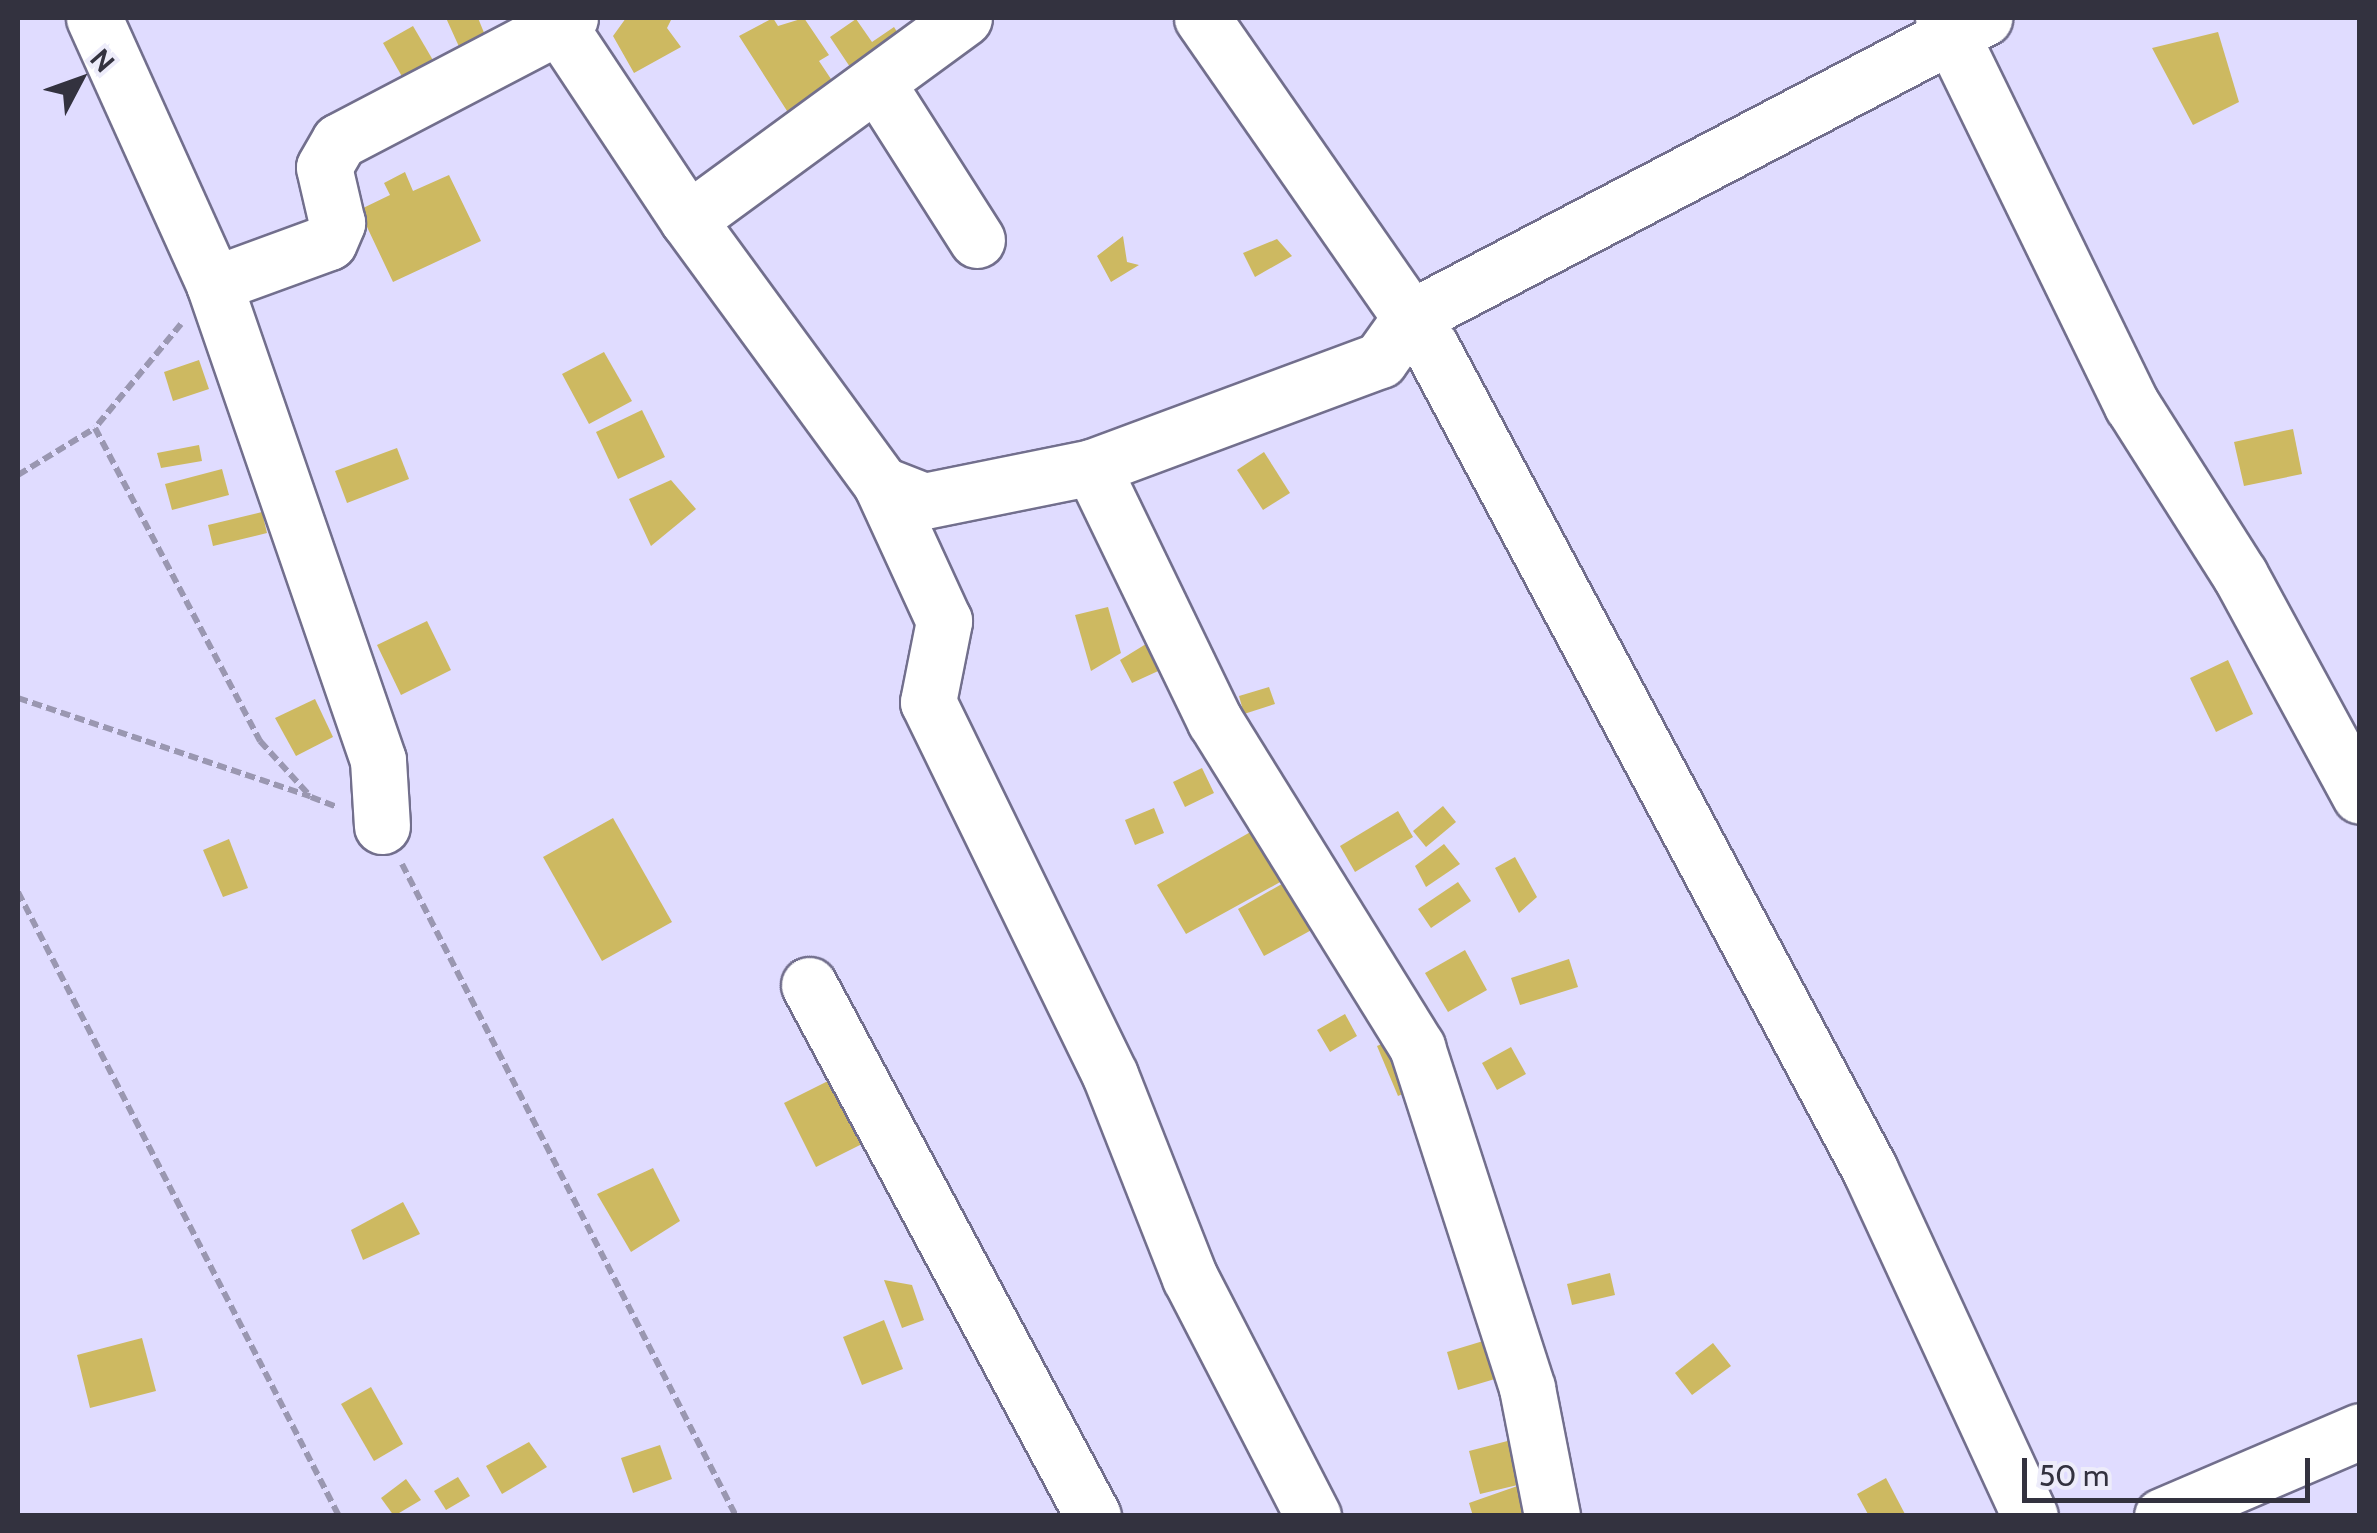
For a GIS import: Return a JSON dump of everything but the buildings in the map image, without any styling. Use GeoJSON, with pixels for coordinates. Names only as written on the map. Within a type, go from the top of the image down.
{"type":"FeatureCollection","features":[{"type":"Feature","properties":{"kind":"street"},"geometry":{"type":"LineString","coordinates":[[94,18],[214,284],[378,760],[382,826]]}},
{"type":"Feature","properties":{"kind":"street"},"geometry":{"type":"LineString","coordinates":[[688,220],[964,18]]}},
{"type":"Feature","properties":{"kind":"street"},"geometry":{"type":"LineString","coordinates":[[1202,18],[1410,318],[1870,1170],[2030,1516]]}},
{"type":"Feature","properties":{"kind":"street"},"geometry":{"type":"LineString","coordinates":[[214,284],[329,242],[337,223],[324,166],[339,141],[561,20],[688,220],[881,484],[944,621],[928,702],[1110,1075],[1190,1278],[1312,1516]]}},
{"type":"Feature","properties":{"kind":"street"},"geometry":{"type":"LineString","coordinates":[[881,484],[924,501],[1092,466],[1380,360],[1410,318],[1959,23],[2132,405],[2240,575],[2360,796]]}},
{"type":"Feature","properties":{"kind":"street"},"geometry":{"type":"LineString","coordinates":[[877,83],[977,240]]}},
{"type":"Feature","properties":{"kind":"street"},"geometry":{"type":"LineString","coordinates":[[1092,466],[1215,721],[1417,1047],[1527,1388],[1552,1516]]}},
{"type":"Feature","properties":{"kind":"street"},"geometry":{"type":"LineString","coordinates":[[809,985],[1093,1516]]}},
{"type":"Feature","properties":{"kind":"street"},"geometry":{"type":"LineString","coordinates":[[2162,1516],[2357,1439]]}},
{"type":"Feature","properties":{"kind":"path"},"geometry":{"type":"LineString","coordinates":[[18,475],[96,428],[214,284]]}},
{"type":"Feature","properties":{"kind":"path"},"geometry":{"type":"LineString","coordinates":[[96,428],[260,741],[311,797]]}},
{"type":"Feature","properties":{"kind":"path"},"geometry":{"type":"LineString","coordinates":[[18,698],[311,797],[382,826],[736,1516]]}},
{"type":"Feature","properties":{"kind":"path"},"geometry":{"type":"LineString","coordinates":[[18,892],[340,1516]]}}]}
